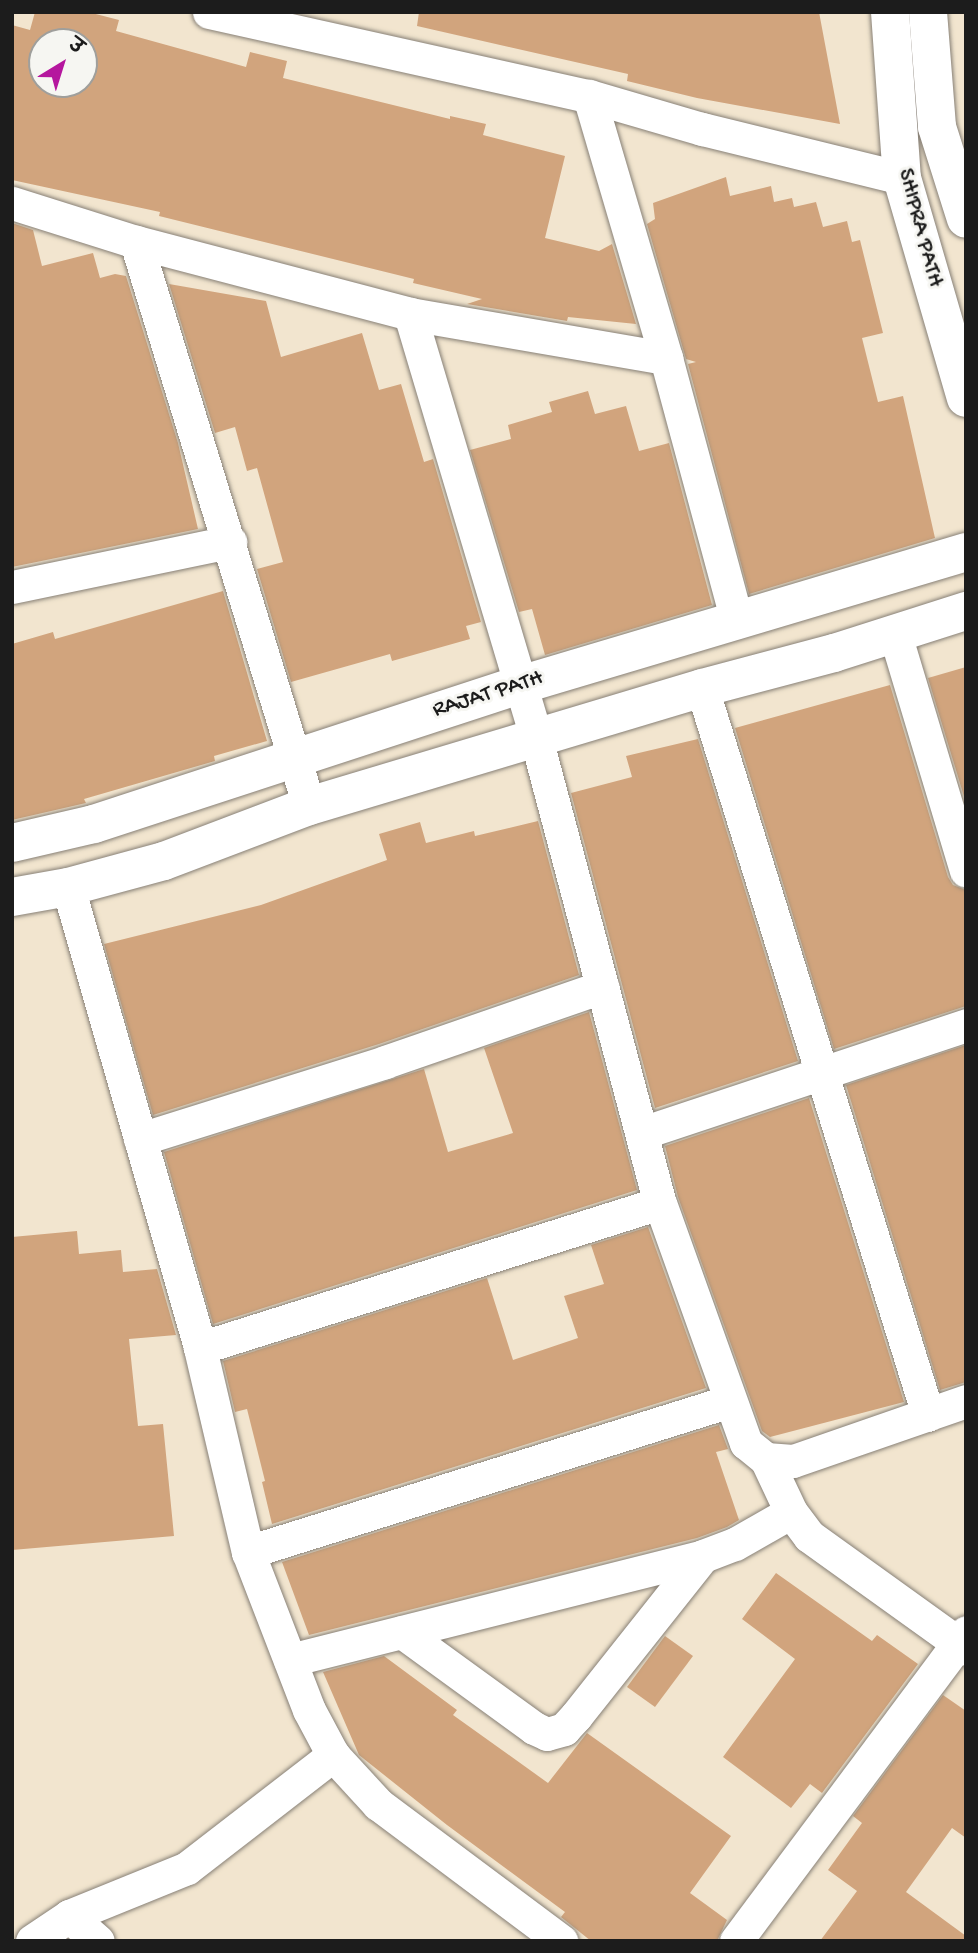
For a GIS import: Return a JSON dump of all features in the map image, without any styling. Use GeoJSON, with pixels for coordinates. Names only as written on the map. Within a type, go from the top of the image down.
{"type":"FeatureCollection","features":[{"type":"Feature","properties":{"kind":"street"},"geometry":{"type":"LineString","coordinates":[[209,12],[589,96],[702,129],[902,178]]}},
{"type":"Feature","properties":{"kind":"street","name":"SHIPRA PATH"},"geometry":{"type":"LineString","coordinates":[[890,12],[902,178],[966,398]]}},
{"type":"Feature","properties":{"kind":"street","name":"SHIPRA PATH"},"geometry":{"type":"LineString","coordinates":[[928,12],[937,127],[966,219]]}},
{"type":"Feature","properties":{"kind":"street"},"geometry":{"type":"LineString","coordinates":[[589,96],[666,358],[737,622]]}},
{"type":"Feature","properties":{"kind":"street"},"geometry":{"type":"LineString","coordinates":[[12,203],[136,242],[410,314],[666,358]]}},
{"type":"Feature","properties":{"kind":"street"},"geometry":{"type":"LineString","coordinates":[[136,242],[309,806]]}},
{"type":"Feature","properties":{"kind":"street"},"geometry":{"type":"LineString","coordinates":[[410,314],[536,738],[660,1203],[746,1443],[766,1459],[792,1512],[808,1536],[963,1642],[736,1941]]}},
{"type":"Feature","properties":{"kind":"street"},"geometry":{"type":"LineString","coordinates":[[12,587],[230,542]]}},
{"type":"Feature","properties":{"kind":"street","name":"RAJAT PATH"},"geometry":{"type":"LineString","coordinates":[[12,843],[94,824],[520,685],[966,552]]}},
{"type":"Feature","properties":{"kind":"street"},"geometry":{"type":"LineString","coordinates":[[12,897],[68,887],[164,861],[309,806],[966,611]]}},
{"type":"Feature","properties":{"kind":"street"},"geometry":{"type":"LineString","coordinates":[[895,634],[966,871]]}},
{"type":"Feature","properties":{"kind":"street"},"geometry":{"type":"LineString","coordinates":[[702,688],[928,1415]]}},
{"type":"Feature","properties":{"kind":"street"},"geometry":{"type":"LineString","coordinates":[[68,887],[200,1348],[248,1552],[309,1710],[333,1755],[379,1804],[561,1941]]}},
{"type":"Feature","properties":{"kind":"street"},"geometry":{"type":"LineString","coordinates":[[140,1139],[385,1062],[603,987]]}},
{"type":"Feature","properties":{"kind":"street"},"geometry":{"type":"LineString","coordinates":[[642,1133],[966,1025]]}},
{"type":"Feature","properties":{"kind":"street"},"geometry":{"type":"LineString","coordinates":[[200,1348],[660,1203]]}},
{"type":"Feature","properties":{"kind":"street"},"geometry":{"type":"LineString","coordinates":[[248,1552],[730,1401]]}},
{"type":"Feature","properties":{"kind":"street"},"geometry":{"type":"LineString","coordinates":[[766,1459],[793,1461],[966,1401]]}},
{"type":"Feature","properties":{"kind":"street"},"geometry":{"type":"LineString","coordinates":[[290,1660],[703,1556],[734,1544],[792,1512]]}},
{"type":"Feature","properties":{"kind":"street"},"geometry":{"type":"LineString","coordinates":[[402,1632],[534,1728],[547,1734],[564,1729],[576,1716],[703,1556]]}},
{"type":"Feature","properties":{"kind":"street"},"geometry":{"type":"LineString","coordinates":[[32,1941],[69,1916],[187,1868],[333,1755]]}},
{"type":"Feature","properties":{"kind":"street"},"geometry":{"type":"LineString","coordinates":[[69,1916],[98,1941]]}},
{"type":"Feature","properties":{"kind":"building"},"geometry":{"type":"Polygon","coordinates":[[[35,12],[88,12],[119,20],[116,31],[246,67],[250,52],[287,61],[283,78],[450,119],[450,116],[486,124],[483,135],[565,156],[545,238],[599,251],[612,244],[636,324],[568,317],[567,321],[467,304],[482,299],[413,283],[414,279],[159,216],[160,212],[12,180],[12,25],[28,29],[28,98],[98,98],[98,28],[31,28],[35,12]]]}},
{"type":"Feature","properties":{"kind":"building"},"geometry":{"type":"Polygon","coordinates":[[[419,12],[819,12],[840,124],[697,98],[627,81],[628,74],[417,26],[419,12]]]}},
{"type":"Feature","properties":{"kind":"building"},"geometry":{"type":"Polygon","coordinates":[[[726,177],[730,196],[771,186],[774,202],[792,198],[794,207],[816,202],[823,227],[847,221],[852,242],[860,240],[883,333],[862,338],[878,402],[903,396],[935,538],[749,594],[688,364],[696,362],[686,359],[647,224],[655,219],[653,203],[726,177]]]}},
{"type":"Feature","properties":{"kind":"building"},"geometry":{"type":"Polygon","coordinates":[[[12,223],[33,230],[42,266],[93,253],[100,278],[115,274],[126,276],[178,443],[198,529],[12,567],[12,223]]]}},
{"type":"Feature","properties":{"kind":"building"},"geometry":{"type":"Polygon","coordinates":[[[169,284],[266,301],[281,357],[362,333],[379,390],[401,384],[424,462],[433,459],[481,622],[466,626],[470,639],[392,661],[390,654],[291,682],[257,569],[283,562],[257,468],[247,471],[235,427],[215,433],[169,284]]]}},
{"type":"Feature","properties":{"kind":"building"},"geometry":{"type":"Polygon","coordinates":[[[588,391],[595,414],[626,406],[639,451],[669,443],[712,605],[545,655],[532,609],[519,612],[470,450],[511,439],[508,425],[552,412],[549,402],[588,391]]]}},
{"type":"Feature","properties":{"kind":"building"},"geometry":{"type":"Polygon","coordinates":[[[223,591],[267,741],[214,756],[215,761],[84,799],[86,803],[12,820],[12,644],[53,632],[55,639],[223,591]]]}},
{"type":"Feature","properties":{"kind":"building"},"geometry":{"type":"Polygon","coordinates":[[[966,667],[966,803],[928,678],[966,667]]]}},
{"type":"Feature","properties":{"kind":"building"},"geometry":{"type":"Polygon","coordinates":[[[890,685],[948,877],[953,885],[966,890],[966,1006],[834,1049],[735,728],[890,685]]]}},
{"type":"Feature","properties":{"kind":"building"},"geometry":{"type":"Polygon","coordinates":[[[698,739],[798,1061],[655,1108],[571,793],[632,777],[626,756],[698,739]]]}},
{"type":"Feature","properties":{"kind":"building"},"geometry":{"type":"Polygon","coordinates":[[[538,821],[579,975],[379,1044],[153,1115],[104,944],[261,905],[387,860],[379,834],[420,822],[426,843],[474,831],[475,836],[538,821]]]}},
{"type":"Feature","properties":{"kind":"building"},"geometry":{"type":"Polygon","coordinates":[[[589,1012],[637,1190],[213,1324],[164,1152],[424,1069],[448,1152],[513,1133],[484,1048],[589,1012]]]}},
{"type":"Feature","properties":{"kind":"building"},"geometry":{"type":"Polygon","coordinates":[[[966,1045],[966,1382],[940,1390],[846,1085],[966,1045]]]}},
{"type":"Feature","properties":{"kind":"building"},"geometry":{"type":"Polygon","coordinates":[[[809,1098],[904,1402],[770,1437],[762,1431],[678,1197],[665,1146],[809,1098]]]}},
{"type":"Feature","properties":{"kind":"building"},"geometry":{"type":"Polygon","coordinates":[[[648,1227],[706,1388],[272,1524],[262,1482],[265,1481],[247,1409],[235,1412],[223,1361],[487,1278],[513,1360],[578,1338],[564,1296],[604,1284],[591,1245],[648,1227]]]}},
{"type":"Feature","properties":{"kind":"building"},"geometry":{"type":"Polygon","coordinates":[[[77,1231],[79,1254],[121,1250],[123,1272],[157,1269],[176,1335],[129,1339],[138,1426],[163,1424],[174,1536],[12,1550],[12,1237],[77,1231]]]}},
{"type":"Feature","properties":{"kind":"building"},"geometry":{"type":"Polygon","coordinates":[[[719,1425],[728,1449],[716,1452],[739,1520],[727,1527],[697,1538],[309,1635],[282,1562],[719,1425]]]}},
{"type":"Feature","properties":{"kind":"building"},"geometry":{"type":"Polygon","coordinates":[[[776,1573],[872,1641],[877,1635],[918,1664],[822,1793],[810,1784],[791,1808],[723,1757],[795,1659],[742,1619],[776,1573]]]}},
{"type":"Feature","properties":{"kind":"building"},"geometry":{"type":"Polygon","coordinates":[[[665,1636],[693,1656],[655,1707],[627,1687],[665,1636]]]}},
{"type":"Feature","properties":{"kind":"building"},"geometry":{"type":"Polygon","coordinates":[[[384,1656],[457,1710],[453,1715],[548,1783],[587,1733],[731,1836],[690,1893],[727,1920],[717,1941],[591,1941],[561,1917],[565,1912],[447,1825],[359,1755],[323,1672],[384,1656]]]}},
{"type":"Feature","properties":{"kind":"building"},"geometry":{"type":"Polygon","coordinates":[[[943,1695],[966,1711],[966,1838],[952,1828],[906,1892],[966,1936],[966,1941],[820,1941],[857,1891],[828,1870],[862,1823],[853,1816],[943,1695]]]}}]}
